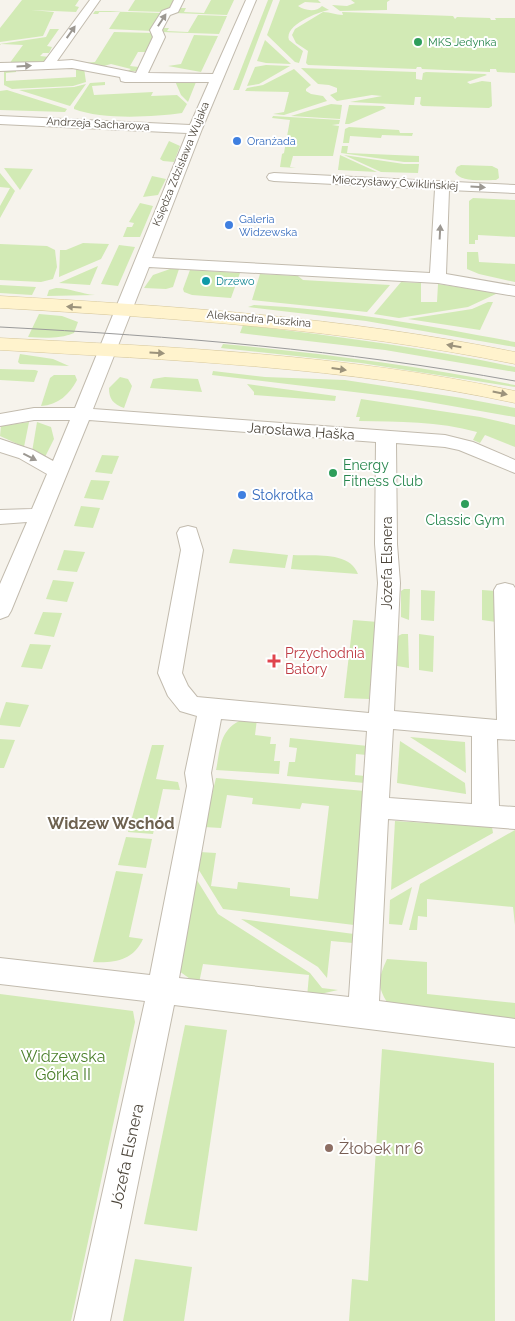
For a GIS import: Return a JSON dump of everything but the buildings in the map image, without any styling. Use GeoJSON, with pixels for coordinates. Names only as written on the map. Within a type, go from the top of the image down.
{"type":"FeatureCollection","features":[{"type":"Feature","properties":{"kind":"main road","name":"Aleksandra Puszkina"},"geometry":{"type":"LineString","coordinates":[[0,302],[246,317],[325,325],[515,358]]}},
{"type":"Feature","properties":{"kind":"main road"},"geometry":{"type":"LineString","coordinates":[[0,344],[201,355],[291,363],[443,384],[515,397]]}},
{"type":"Feature","properties":{"kind":"street"},"geometry":{"type":"LineString","coordinates":[[48,65],[95,0]]}},
{"type":"Feature","properties":{"kind":"street"},"geometry":{"type":"LineString","coordinates":[[140,77],[159,37],[156,30],[158,26],[166,13],[174,10],[179,0]]}},
{"type":"Feature","properties":{"kind":"street","name":"Księdza Zdzisława Wujaka"},"geometry":{"type":"LineString","coordinates":[[0,611],[109,350],[195,129],[251,0]]}},
{"type":"Feature","properties":{"kind":"street"},"geometry":{"type":"LineString","coordinates":[[0,67],[72,64],[140,77]]}},
{"type":"Feature","properties":{"kind":"street"},"geometry":{"type":"LineString","coordinates":[[91,81],[140,77],[217,78]]}},
{"type":"Feature","properties":{"kind":"street","name":"Andrzeja Sacharowa"},"geometry":{"type":"LineString","coordinates":[[0,120],[195,129]]}},
{"type":"Feature","properties":{"kind":"street","name":"Mieczysławy Ćwiklińskiej"},"geometry":{"type":"LineString","coordinates":[[274,177],[515,189]]}},
{"type":"Feature","properties":{"kind":"street"},"geometry":{"type":"LineString","coordinates":[[438,278],[442,185]]}},
{"type":"Feature","properties":{"kind":"street"},"geometry":{"type":"LineString","coordinates":[[142,262],[438,278],[515,291]]}},
{"type":"Feature","properties":{"kind":"street","name":"Jarosława Haška"},"geometry":{"type":"LineString","coordinates":[[0,420],[34,414],[82,414],[386,437],[466,446],[515,467]]}},
{"type":"Feature","properties":{"kind":"street","name":"Józefa Elsnera"},"geometry":{"type":"LineString","coordinates":[[363,1013],[389,583],[386,544],[386,437]]}},
{"type":"Feature","properties":{"kind":"street"},"geometry":{"type":"LineString","coordinates":[[0,444],[26,454],[58,472]]}},
{"type":"Feature","properties":{"kind":"street"},"geometry":{"type":"LineString","coordinates":[[0,517],[13,515],[40,516]]}},
{"type":"Feature","properties":{"kind":"street"},"geometry":{"type":"LineString","coordinates":[[188,532],[192,550],[170,673],[177,690],[189,705],[211,709],[512,731],[505,590]]}},
{"type":"Feature","properties":{"kind":"street","name":"Józefa Elsnera"},"geometry":{"type":"LineString","coordinates":[[92,1321],[162,991],[200,786],[198,773],[211,709]]}},
{"type":"Feature","properties":{"kind":"street"},"geometry":{"type":"LineString","coordinates":[[484,728],[486,815]]}},
{"type":"Feature","properties":{"kind":"street"},"geometry":{"type":"LineString","coordinates":[[375,807],[515,818]]}},
{"type":"Feature","properties":{"kind":"street"},"geometry":{"type":"LineString","coordinates":[[0,971],[363,1013],[515,1033]]}},
{"type":"Feature","properties":{"kind":"green space"},"geometry":{"type":"Polygon","coordinates":[[[22,0],[79,0],[75,6],[79,7],[76,12],[31,10],[54,12],[43,36],[0,42],[0,28],[22,0]]]}},
{"type":"Feature","properties":{"kind":"green space"},"geometry":{"type":"Polygon","coordinates":[[[135,0],[175,0],[170,10],[164,12],[128,11],[135,0]]]}},
{"type":"Feature","properties":{"kind":"green space"},"geometry":{"type":"Polygon","coordinates":[[[211,0],[234,0],[227,15],[174,13],[180,8],[186,8],[184,12],[204,13],[211,0]]]}},
{"type":"Feature","properties":{"kind":"green space"},"geometry":{"type":"Polygon","coordinates":[[[268,0],[273,0],[239,90],[233,90],[268,0]]]}},
{"type":"Feature","properties":{"kind":"green space"},"geometry":{"type":"Polygon","coordinates":[[[280,0],[318,0],[321,3],[305,2],[298,6],[311,10],[322,6],[329,10],[317,13],[303,20],[289,34],[289,40],[303,51],[299,63],[295,62],[267,35],[280,0]]]}},
{"type":"Feature","properties":{"kind":"green space"},"geometry":{"type":"Polygon","coordinates":[[[351,0],[390,0],[387,2],[387,10],[340,11],[332,5],[347,6],[355,3],[351,0]]]}},
{"type":"Feature","properties":{"kind":"green space"},"geometry":{"type":"Polygon","coordinates":[[[107,11],[162,13],[152,31],[109,29],[120,12],[107,11]]]}},
{"type":"Feature","properties":{"kind":"green space","name":"MKS Jedynka"},"geometry":{"type":"Polygon","coordinates":[[[323,12],[343,15],[342,12],[453,16],[455,19],[457,17],[490,18],[491,20],[496,20],[495,18],[515,18],[515,73],[497,72],[496,69],[490,69],[490,72],[422,69],[421,67],[416,69],[308,65],[306,63],[308,51],[296,43],[292,35],[295,29],[323,12]]]}},
{"type":"Feature","properties":{"kind":"green space"},"geometry":{"type":"Polygon","coordinates":[[[198,15],[227,16],[219,34],[161,32],[162,28],[169,28],[167,31],[188,32],[198,15]]]}},
{"type":"Feature","properties":{"kind":"green space"},"geometry":{"type":"Polygon","coordinates":[[[50,29],[59,29],[47,46],[52,47],[49,53],[43,53],[40,56],[50,57],[44,63],[0,66],[0,64],[9,64],[23,45],[0,44],[46,37],[50,29]]]}},
{"type":"Feature","properties":{"kind":"green space"},"geometry":{"type":"Polygon","coordinates":[[[114,32],[153,33],[155,39],[147,52],[138,52],[130,66],[139,67],[137,71],[126,72],[131,69],[111,64],[104,66],[83,63],[95,62],[114,32]]]}},
{"type":"Feature","properties":{"kind":"green space"},"geometry":{"type":"Polygon","coordinates":[[[194,35],[218,36],[201,72],[168,66],[181,64],[194,35]]]}},
{"type":"Feature","properties":{"kind":"green space"},"geometry":{"type":"Polygon","coordinates":[[[265,40],[291,64],[257,61],[265,40]]]}},
{"type":"Feature","properties":{"kind":"green space"},"geometry":{"type":"Polygon","coordinates":[[[266,65],[290,66],[259,84],[247,86],[255,67],[266,65]]]}},
{"type":"Feature","properties":{"kind":"green space"},"geometry":{"type":"Polygon","coordinates":[[[65,67],[84,68],[86,82],[73,86],[12,89],[4,85],[4,70],[16,70],[16,72],[6,73],[6,81],[76,77],[76,69],[65,69],[65,67]]]}},
{"type":"Feature","properties":{"kind":"green space"},"geometry":{"type":"Polygon","coordinates":[[[301,68],[416,72],[416,79],[422,80],[423,73],[426,72],[485,74],[487,75],[467,82],[470,84],[482,81],[491,82],[492,106],[489,108],[422,106],[420,104],[421,97],[415,97],[414,105],[350,102],[382,96],[372,95],[337,101],[330,95],[337,92],[337,88],[318,84],[301,68]]]}},
{"type":"Feature","properties":{"kind":"green space"},"geometry":{"type":"Polygon","coordinates":[[[294,69],[311,85],[306,91],[323,96],[327,101],[284,115],[273,114],[284,112],[289,92],[245,91],[247,88],[263,85],[294,69]]]}},
{"type":"Feature","properties":{"kind":"green space"},"geometry":{"type":"Polygon","coordinates":[[[175,81],[196,82],[188,102],[181,95],[175,81]]]}},
{"type":"Feature","properties":{"kind":"green space"},"geometry":{"type":"Polygon","coordinates":[[[105,82],[105,85],[92,86],[94,95],[153,92],[151,96],[177,95],[187,104],[182,113],[157,116],[99,115],[74,109],[90,83],[105,82]]]}},
{"type":"Feature","properties":{"kind":"green space"},"geometry":{"type":"Polygon","coordinates":[[[86,84],[70,106],[19,90],[74,87],[86,84]]]}},
{"type":"Feature","properties":{"kind":"green space"},"geometry":{"type":"Polygon","coordinates":[[[7,90],[67,109],[65,112],[0,110],[0,91],[7,90]]]}},
{"type":"Feature","properties":{"kind":"green space"},"geometry":{"type":"Polygon","coordinates":[[[331,104],[342,105],[340,119],[291,116],[331,104]]]}},
{"type":"Feature","properties":{"kind":"green space"},"geometry":{"type":"Polygon","coordinates":[[[349,105],[383,106],[386,108],[345,124],[349,105]]]}},
{"type":"Feature","properties":{"kind":"green space"},"geometry":{"type":"Polygon","coordinates":[[[273,116],[340,120],[339,124],[332,125],[339,126],[333,156],[293,156],[290,167],[296,168],[280,167],[290,120],[272,118],[273,116]]]}},
{"type":"Feature","properties":{"kind":"green space"},"geometry":{"type":"Polygon","coordinates":[[[349,127],[399,130],[400,133],[413,133],[412,136],[382,135],[381,138],[350,136],[349,143],[343,143],[345,129],[349,127]]]}},
{"type":"Feature","properties":{"kind":"green space"},"geometry":{"type":"Polygon","coordinates":[[[169,141],[180,146],[174,162],[160,159],[169,141]]]}},
{"type":"Feature","properties":{"kind":"green space"},"geometry":{"type":"Polygon","coordinates":[[[342,146],[348,146],[347,153],[419,156],[419,162],[404,162],[341,153],[342,146]]]}},
{"type":"Feature","properties":{"kind":"green space"},"geometry":{"type":"Polygon","coordinates":[[[340,155],[377,172],[338,170],[340,155]]]}},
{"type":"Feature","properties":{"kind":"green space"},"geometry":{"type":"Polygon","coordinates":[[[344,155],[404,164],[419,164],[418,173],[381,172],[344,155]]]}},
{"type":"Feature","properties":{"kind":"green space"},"geometry":{"type":"Polygon","coordinates":[[[461,165],[492,166],[498,169],[499,178],[496,180],[480,180],[462,178],[455,172],[457,167],[461,165]]]}},
{"type":"Feature","properties":{"kind":"green space"},"geometry":{"type":"Polygon","coordinates":[[[4,168],[33,169],[20,190],[4,168]]]}},
{"type":"Feature","properties":{"kind":"green space"},"geometry":{"type":"Polygon","coordinates":[[[0,173],[15,191],[0,218],[0,206],[10,188],[0,187],[0,173]]]}},
{"type":"Feature","properties":{"kind":"green space"},"geometry":{"type":"Polygon","coordinates":[[[152,176],[166,179],[158,195],[143,197],[152,176]]]}},
{"type":"Feature","properties":{"kind":"green space"},"geometry":{"type":"Polygon","coordinates":[[[473,198],[515,200],[515,237],[478,235],[478,240],[475,240],[475,244],[469,244],[469,201],[473,198]]]}},
{"type":"Feature","properties":{"kind":"green space"},"geometry":{"type":"Polygon","coordinates":[[[140,203],[153,206],[140,237],[123,237],[127,227],[132,227],[134,223],[129,222],[140,203]]]}},
{"type":"Feature","properties":{"kind":"green space"},"geometry":{"type":"Polygon","coordinates":[[[83,243],[109,244],[101,259],[59,277],[60,250],[66,250],[83,243]]]}},
{"type":"Feature","properties":{"kind":"green space"},"geometry":{"type":"Polygon","coordinates":[[[0,244],[47,246],[55,250],[57,267],[53,279],[41,282],[0,280],[0,244]]]}},
{"type":"Feature","properties":{"kind":"green space"},"geometry":{"type":"Polygon","coordinates":[[[119,245],[135,247],[118,286],[101,284],[119,245]]]}},
{"type":"Feature","properties":{"kind":"green space"},"geometry":{"type":"Polygon","coordinates":[[[467,252],[478,252],[479,262],[515,264],[515,282],[479,274],[467,269],[467,252]]]}},
{"type":"Feature","properties":{"kind":"green space"},"geometry":{"type":"Polygon","coordinates":[[[98,266],[90,285],[59,283],[98,266]]]}},
{"type":"Feature","properties":{"kind":"green space"},"geometry":{"type":"Polygon","coordinates":[[[170,269],[179,269],[173,287],[166,289],[144,288],[153,275],[170,269]]]}},
{"type":"Feature","properties":{"kind":"green space"},"geometry":{"type":"Polygon","coordinates":[[[190,270],[240,273],[231,298],[192,295],[184,292],[183,289],[190,270]]]}},
{"type":"Feature","properties":{"kind":"green space"},"geometry":{"type":"Polygon","coordinates":[[[260,274],[298,276],[303,280],[390,285],[367,312],[252,300],[260,274]]]}},
{"type":"Feature","properties":{"kind":"green space"},"geometry":{"type":"Polygon","coordinates":[[[401,282],[421,283],[421,302],[437,302],[438,284],[498,293],[468,307],[399,318],[374,314],[401,282]]]}},
{"type":"Feature","properties":{"kind":"green space"},"geometry":{"type":"Polygon","coordinates":[[[0,285],[36,287],[32,295],[0,293],[0,285]]]}},
{"type":"Feature","properties":{"kind":"green space"},"geometry":{"type":"Polygon","coordinates":[[[56,288],[95,295],[47,296],[49,290],[56,288]]]}},
{"type":"Feature","properties":{"kind":"green space"},"geometry":{"type":"Polygon","coordinates":[[[488,302],[493,302],[480,330],[408,319],[472,309],[488,302]]]}},
{"type":"Feature","properties":{"kind":"green space"},"geometry":{"type":"Polygon","coordinates":[[[254,305],[319,310],[385,319],[515,342],[515,347],[366,321],[248,307],[254,305]]]}},
{"type":"Feature","properties":{"kind":"green space"},"geometry":{"type":"Polygon","coordinates":[[[39,314],[62,316],[78,322],[74,333],[57,337],[28,337],[39,314]]]}},
{"type":"Feature","properties":{"kind":"green space"},"geometry":{"type":"Polygon","coordinates":[[[243,325],[413,348],[515,367],[515,372],[385,350],[240,333],[243,325]]]}},
{"type":"Feature","properties":{"kind":"green space"},"geometry":{"type":"Polygon","coordinates":[[[223,344],[406,366],[479,378],[515,385],[515,387],[361,363],[221,348],[223,344]]]}},
{"type":"Feature","properties":{"kind":"green space"},"geometry":{"type":"Polygon","coordinates":[[[20,354],[53,359],[69,366],[20,364],[18,362],[20,354]]]}},
{"type":"Feature","properties":{"kind":"green space"},"geometry":{"type":"Polygon","coordinates":[[[0,369],[38,371],[34,382],[0,380],[0,369]]]}},
{"type":"Feature","properties":{"kind":"green space"},"geometry":{"type":"Polygon","coordinates":[[[213,371],[265,377],[345,380],[515,408],[515,417],[412,399],[212,375],[213,371]]]}},
{"type":"Feature","properties":{"kind":"green space"},"geometry":{"type":"Polygon","coordinates":[[[54,375],[75,375],[77,380],[63,398],[41,406],[50,378],[54,375]]]}},
{"type":"Feature","properties":{"kind":"green space"},"geometry":{"type":"Polygon","coordinates":[[[120,377],[128,379],[132,386],[124,408],[112,401],[109,392],[109,388],[120,377]]]}},
{"type":"Feature","properties":{"kind":"green space"},"geometry":{"type":"Polygon","coordinates":[[[165,377],[198,379],[202,392],[150,388],[153,379],[165,377]]]}},
{"type":"Feature","properties":{"kind":"green space"},"geometry":{"type":"Polygon","coordinates":[[[247,384],[336,396],[335,401],[254,395],[254,392],[247,384]]]}},
{"type":"Feature","properties":{"kind":"green space"},"geometry":{"type":"Polygon","coordinates":[[[361,399],[480,417],[515,425],[515,447],[485,435],[480,443],[473,440],[477,432],[462,428],[418,423],[359,421],[360,417],[356,417],[361,399]]]}},
{"type":"Feature","properties":{"kind":"green space"},"geometry":{"type":"Polygon","coordinates":[[[29,422],[24,447],[0,436],[1,426],[29,422]]]}},
{"type":"Feature","properties":{"kind":"green space"},"geometry":{"type":"Polygon","coordinates":[[[37,422],[51,427],[54,439],[44,459],[32,452],[37,422]]]}},
{"type":"Feature","properties":{"kind":"green space"},"geometry":{"type":"Polygon","coordinates":[[[102,455],[119,456],[112,474],[95,472],[102,455]]]}},
{"type":"Feature","properties":{"kind":"green space"},"geometry":{"type":"Polygon","coordinates":[[[91,480],[110,481],[103,500],[84,498],[91,480]]]}},
{"type":"Feature","properties":{"kind":"green space"},"geometry":{"type":"Polygon","coordinates":[[[81,506],[100,508],[93,528],[74,526],[81,506]]]}},
{"type":"Feature","properties":{"kind":"green space"},"geometry":{"type":"Polygon","coordinates":[[[233,549],[288,555],[285,568],[229,563],[233,549]]]}},
{"type":"Feature","properties":{"kind":"green space"},"geometry":{"type":"Polygon","coordinates":[[[64,550],[85,552],[77,572],[57,570],[64,550]]]}},
{"type":"Feature","properties":{"kind":"green space"},"geometry":{"type":"Polygon","coordinates":[[[293,555],[321,555],[339,558],[347,561],[358,574],[291,569],[293,555]]]}},
{"type":"Feature","properties":{"kind":"green space"},"geometry":{"type":"Polygon","coordinates":[[[53,580],[74,582],[67,602],[46,599],[53,580]]]}},
{"type":"Feature","properties":{"kind":"green space"},"geometry":{"type":"Polygon","coordinates":[[[410,589],[409,620],[401,617],[401,591],[410,589]]]}},
{"type":"Feature","properties":{"kind":"green space"},"geometry":{"type":"Polygon","coordinates":[[[421,590],[435,591],[434,621],[421,620],[421,590]]]}},
{"type":"Feature","properties":{"kind":"green space"},"geometry":{"type":"Polygon","coordinates":[[[482,590],[496,591],[496,622],[482,620],[482,590]]]}},
{"type":"Feature","properties":{"kind":"green space"},"geometry":{"type":"Polygon","coordinates":[[[43,612],[62,613],[54,637],[34,634],[43,612]]]}},
{"type":"Feature","properties":{"kind":"green space"},"geometry":{"type":"Polygon","coordinates":[[[353,620],[378,622],[369,699],[344,698],[353,620]]]}},
{"type":"Feature","properties":{"kind":"green space"},"geometry":{"type":"Polygon","coordinates":[[[408,634],[409,668],[397,666],[398,636],[408,634]]]}},
{"type":"Feature","properties":{"kind":"green space"},"geometry":{"type":"Polygon","coordinates":[[[419,634],[434,636],[433,672],[419,670],[419,634]]]}},
{"type":"Feature","properties":{"kind":"green space"},"geometry":{"type":"Polygon","coordinates":[[[30,644],[51,645],[42,669],[21,667],[30,644]]]}},
{"type":"Feature","properties":{"kind":"green space"},"geometry":{"type":"Polygon","coordinates":[[[6,702],[29,705],[20,727],[0,725],[0,719],[6,702]]]}},
{"type":"Feature","properties":{"kind":"green space"},"geometry":{"type":"Polygon","coordinates":[[[243,719],[257,719],[255,735],[271,737],[270,744],[276,744],[274,761],[280,761],[279,774],[216,770],[220,746],[225,734],[235,723],[243,719]]]}},
{"type":"Feature","properties":{"kind":"green space"},"geometry":{"type":"Polygon","coordinates":[[[410,737],[465,742],[466,773],[410,737]]]}},
{"type":"Feature","properties":{"kind":"green space"},"geometry":{"type":"Polygon","coordinates":[[[290,738],[368,746],[367,755],[356,754],[355,775],[365,776],[365,783],[287,776],[289,762],[295,762],[297,748],[289,747],[290,738]]]}},
{"type":"Feature","properties":{"kind":"green space"},"geometry":{"type":"Polygon","coordinates":[[[0,739],[15,740],[4,768],[0,768],[0,739]]]}},
{"type":"Feature","properties":{"kind":"green space"},"geometry":{"type":"Polygon","coordinates":[[[400,741],[465,783],[466,794],[397,783],[400,741]]]}},
{"type":"Feature","properties":{"kind":"green space"},"geometry":{"type":"Polygon","coordinates":[[[152,745],[164,745],[156,779],[178,782],[180,790],[163,789],[153,834],[128,832],[152,745]]]}},
{"type":"Feature","properties":{"kind":"green space"},"geometry":{"type":"Polygon","coordinates":[[[216,778],[365,791],[354,925],[223,909],[197,867],[200,852],[216,853],[211,886],[237,889],[238,882],[290,888],[290,896],[318,899],[329,806],[302,803],[300,809],[252,804],[253,798],[227,795],[221,828],[204,827],[216,778]]]}},
{"type":"Feature","properties":{"kind":"green space"},"geometry":{"type":"Polygon","coordinates":[[[395,821],[492,827],[493,833],[391,890],[395,821]]]}},
{"type":"Feature","properties":{"kind":"green space"},"geometry":{"type":"Polygon","coordinates":[[[515,830],[515,925],[513,907],[427,899],[427,917],[418,916],[417,930],[409,930],[420,884],[515,830]]]}},
{"type":"Feature","properties":{"kind":"green space"},"geometry":{"type":"Polygon","coordinates":[[[126,837],[152,839],[146,868],[118,865],[126,837]]]}},
{"type":"Feature","properties":{"kind":"green space"},"geometry":{"type":"Polygon","coordinates":[[[116,871],[143,874],[129,937],[143,939],[134,952],[122,959],[108,962],[93,962],[116,871]]]}},
{"type":"Feature","properties":{"kind":"green space"},"geometry":{"type":"Polygon","coordinates":[[[195,877],[218,914],[310,973],[322,988],[338,990],[307,997],[309,975],[203,964],[199,983],[179,971],[195,877]]]}},
{"type":"Feature","properties":{"kind":"green space"},"geometry":{"type":"Polygon","coordinates":[[[412,887],[402,925],[389,924],[390,900],[412,887]]]}},
{"type":"Feature","properties":{"kind":"green space"},"geometry":{"type":"Polygon","coordinates":[[[241,919],[354,934],[353,943],[331,941],[327,978],[318,967],[241,919]]]}},
{"type":"Feature","properties":{"kind":"green space"},"geometry":{"type":"Polygon","coordinates":[[[387,959],[427,962],[427,994],[515,1003],[515,1021],[391,1008],[383,995],[380,984],[381,973],[387,959]]]}},
{"type":"Feature","properties":{"kind":"green space","name":"Widzewska Górka II"},"geometry":{"type":"Polygon","coordinates":[[[0,994],[133,1011],[135,1022],[71,1321],[0,1321],[0,994]]]}},
{"type":"Feature","properties":{"kind":"green space"},"geometry":{"type":"Polygon","coordinates":[[[185,1025],[227,1030],[197,1231],[144,1224],[185,1025]]]}},
{"type":"Feature","properties":{"kind":"green space"},"geometry":{"type":"Polygon","coordinates":[[[382,1049],[494,1063],[495,1321],[349,1321],[352,1279],[368,1281],[382,1049]]]}},
{"type":"Feature","properties":{"kind":"green space"},"geometry":{"type":"Polygon","coordinates":[[[135,1259],[192,1267],[184,1321],[123,1321],[135,1259]]]}},
{"type":"Feature","properties":{"kind":"tram line"},"geometry":{"type":"LineString","coordinates":[[0,327],[258,346],[387,361],[515,381]]}},
{"type":"Feature","properties":{"kind":"place","name":"MKS Jedynka"},"geometry":{"type":"Point","coordinates":[418,42]}},
{"type":"Feature","properties":{"kind":"place","name":"Oranżada"},"geometry":{"type":"Point","coordinates":[237,141]}},
{"type":"Feature","properties":{"kind":"place","name":"Galeria Widzewska"},"geometry":{"type":"Point","coordinates":[229,225]}},
{"type":"Feature","properties":{"kind":"place","name":"Drzewo"},"geometry":{"type":"Point","coordinates":[206,281]}},
{"type":"Feature","properties":{"kind":"place","name":"Energy Fitness Club"},"geometry":{"type":"Point","coordinates":[333,473]}},
{"type":"Feature","properties":{"kind":"place","name":"Stokrotka"},"geometry":{"type":"Point","coordinates":[242,495]}},
{"type":"Feature","properties":{"kind":"place","name":"Classic Gym"},"geometry":{"type":"Point","coordinates":[465,504]}},
{"type":"Feature","properties":{"kind":"place","name":"Przychodnia Batory"},"geometry":{"type":"Point","coordinates":[274,661]}},
{"type":"Feature","properties":{"kind":"place","name":"Żłobek nr 6"},"geometry":{"type":"Point","coordinates":[329,1148]}},
{"type":"Feature","properties":{"kind":"district","name":"Widzew Wschód"},"geometry":{"type":"Point","coordinates":[111,823]}}]}
